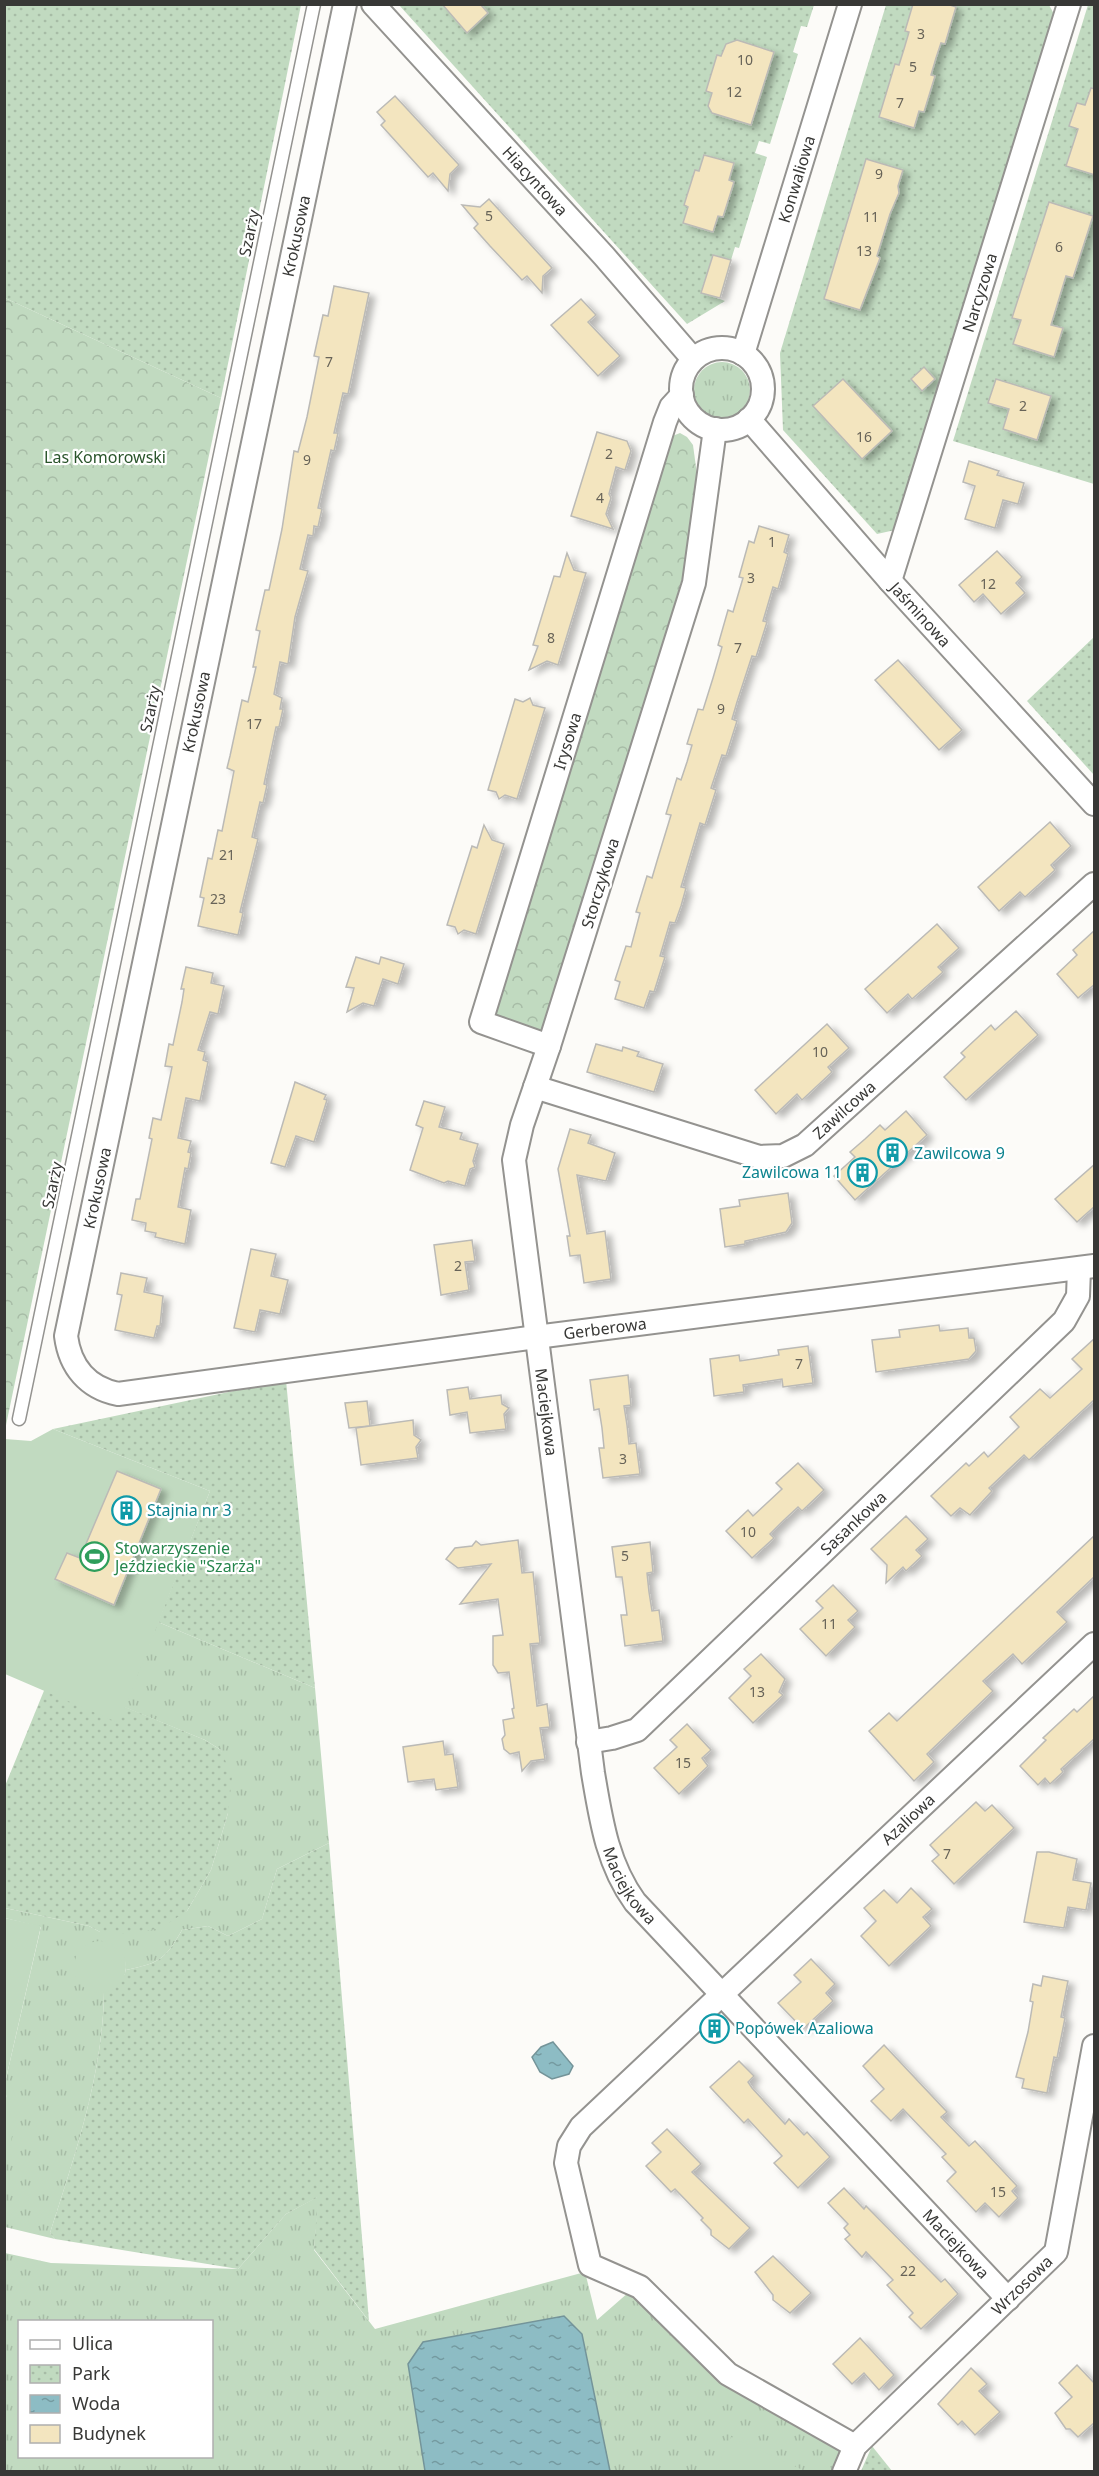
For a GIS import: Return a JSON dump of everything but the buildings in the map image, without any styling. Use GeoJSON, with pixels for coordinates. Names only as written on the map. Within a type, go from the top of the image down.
{"type":"FeatureCollection","features":[{"type":"Feature","properties":{"kind":"street","name":"Krokusowa"},"geometry":{"type":"LineString","coordinates":[[118,1394],[100,1389],[85,1378],[73,1364],[66,1336],[345,4]]}},
{"type":"Feature","properties":{"kind":"street","name":"Hiacyntowa"},"geometry":{"type":"LineString","coordinates":[[373,4],[604,256],[693,360]]}},
{"type":"Feature","properties":{"kind":"street","name":"Konwaliowa"},"geometry":{"type":"LineString","coordinates":[[743,354],[850,4]]}},
{"type":"Feature","properties":{"kind":"street","name":"Narcyzowa"},"geometry":{"type":"LineString","coordinates":[[890,581],[1069,4]]}},
{"type":"Feature","properties":{"kind":"street"},"geometry":{"type":"LineString","coordinates":[[717,348],[743,354],[755,364],[763,385],[761,400],[749,419],[733,428],[715,429],[693,417],[682,395],[683,376],[693,360],[717,348]]}},
{"type":"Feature","properties":{"kind":"street","name":"Irysowa"},"geometry":{"type":"LineString","coordinates":[[549,1046],[481,1022],[665,422],[671,406],[682,395]]}},
{"type":"Feature","properties":{"kind":"street","name":"Jaśminowa"},"geometry":{"type":"LineString","coordinates":[[749,419],[890,581],[1095,804]]}},
{"type":"Feature","properties":{"kind":"street","name":"Storczykowa"},"geometry":{"type":"LineString","coordinates":[[536,1337],[514,1160],[694,583],[715,429]]}},
{"type":"Feature","properties":{"kind":"street","name":"Zawilcowa"},"geometry":{"type":"LineString","coordinates":[[535,1087],[759,1157],[783,1156],[805,1145],[1095,884]]}},
{"type":"Feature","properties":{"kind":"street","name":"Gerberowa"},"geometry":{"type":"LineString","coordinates":[[118,1394],[536,1337],[1087,1268]]}},
{"type":"Feature","properties":{"kind":"street","name":"Sasankowa"},"geometry":{"type":"LineString","coordinates":[[588,1742],[637,1730],[1064,1321],[1078,1296],[1087,1268]]}},
{"type":"Feature","properties":{"kind":"street","name":"Maciejkowa"},"geometry":{"type":"LineString","coordinates":[[536,1337],[588,1742],[604,1838],[623,1886],[648,1918],[1008,2299]]}},
{"type":"Feature","properties":{"kind":"street","name":"Azaliowa"},"geometry":{"type":"LineString","coordinates":[[855,2446],[728,2374],[640,2287],[590,2265],[566,2163],[574,2135],[1095,1644]]}},
{"type":"Feature","properties":{"kind":"street","name":"Wrzosowa"},"geometry":{"type":"LineString","coordinates":[[844,2472],[855,2446],[1056,2252],[1095,2046]]}},
{"type":"Feature","properties":{"kind":"lane","name":"Szarży"},"geometry":{"type":"LineString","coordinates":[[19,1419],[314,4]]}},
{"type":"Feature","properties":{"kind":"green space"},"geometry":{"type":"Polygon","coordinates":[[[5,4],[301,5],[221,398],[5,298],[5,4]]]}},
{"type":"Feature","properties":{"kind":"green space"},"geometry":{"type":"Polygon","coordinates":[[[399,5],[814,5],[807,27],[801,26],[793,52],[798,54],[770,144],[759,141],[755,153],[767,157],[739,248],[735,247],[731,260],[713,255],[701,292],[725,301],[687,324],[399,5]]]}},
{"type":"Feature","properties":{"kind":"green space"},"geometry":{"type":"Polygon","coordinates":[[[886,5],[1049,5],[1054,14],[895,530],[877,534],[783,430],[780,353],[886,5]]]}},
{"type":"Feature","properties":{"kind":"green space"},"geometry":{"type":"Polygon","coordinates":[[[1088,5],[1094,5],[1094,484],[953,441],[1088,5]]]}},
{"type":"Feature","properties":{"kind":"green space","name":"Las Komorowski"},"geometry":{"type":"Polygon","coordinates":[[[5,298],[221,398],[5,1430],[5,298]]]}},
{"type":"Feature","properties":{"kind":"green space"},"geometry":{"type":"Polygon","coordinates":[[[722,362],[733,364],[742,370],[748,379],[750,390],[748,401],[742,410],[733,416],[722,418],[711,416],[702,410],[696,401],[694,390],[696,379],[702,370],[711,364],[722,362]]]}},
{"type":"Feature","properties":{"kind":"green space"},"geometry":{"type":"Polygon","coordinates":[[[680,433],[687,437],[693,445],[698,482],[684,572],[552,1015],[546,1027],[539,1031],[495,1022],[491,1008],[670,437],[680,433]]]}},
{"type":"Feature","properties":{"kind":"green space"},"geometry":{"type":"Polygon","coordinates":[[[1094,637],[1094,775],[1027,701],[1094,637]]]}},
{"type":"Feature","properties":{"kind":"green space"},"geometry":{"type":"Polygon","coordinates":[[[286,1380],[315,1688],[158,1622],[210,1491],[53,1429],[286,1380]]]}},
{"type":"Feature","properties":{"kind":"green space","name":"Stowarzyszenie Jeździeckie \"Szarża\""},"geometry":{"type":"Polygon","coordinates":[[[53,1429],[210,1491],[119,1723],[5,1674],[5,1439],[31,1441],[53,1429]]]}},
{"type":"Feature","properties":{"kind":"green space"},"geometry":{"type":"Polygon","coordinates":[[[158,1622],[315,1688],[329,1843],[277,1869],[262,1919],[228,1936],[208,1926],[182,1930],[166,1954],[146,1965],[126,1970],[125,1961],[75,1970],[85,1987],[104,1992],[102,2023],[99,2053],[86,2114],[50,2233],[55,2239],[5,2227],[4,2119],[7,2105],[5,2083],[41,1927],[5,1918],[5,1908],[89,1926],[100,1932],[187,1911],[211,1870],[228,1813],[221,1750],[205,1740],[124,1707],[158,1622]]]}},
{"type":"Feature","properties":{"kind":"green space"},"geometry":{"type":"Polygon","coordinates":[[[50,1676],[205,1740],[221,1750],[232,1777],[228,1813],[211,1870],[187,1911],[161,1928],[129,1934],[100,1932],[89,1926],[5,1908],[5,1786],[50,1676]]]}},
{"type":"Feature","properties":{"kind":"green space"},"geometry":{"type":"Polygon","coordinates":[[[329,1843],[369,2321],[314,2249],[318,2197],[286,2214],[238,2269],[55,2239],[50,2233],[78,2144],[93,2084],[99,2053],[104,1992],[118,1984],[126,1970],[160,1959],[171,1948],[182,1930],[208,1926],[228,1936],[262,1919],[277,1869],[329,1843]]]}},
{"type":"Feature","properties":{"kind":"green space"},"geometry":{"type":"Polygon","coordinates":[[[4,1918],[41,1926],[5,2083],[4,1918]]]}},
{"type":"Feature","properties":{"kind":"green space"},"geometry":{"type":"Polygon","coordinates":[[[100,1941],[110,1943],[118,1949],[124,1957],[126,1967],[124,1977],[118,1985],[110,1991],[100,1993],[90,1991],[82,1985],[76,1977],[74,1967],[76,1957],[82,1949],[90,1943],[100,1941]]]}},
{"type":"Feature","properties":{"kind":"green space"},"geometry":{"type":"Polygon","coordinates":[[[4,2095],[17,2111],[5,2171],[4,2095]]]}},
{"type":"Feature","properties":{"kind":"green space"},"geometry":{"type":"Polygon","coordinates":[[[319,2196],[314,2250],[375,2329],[585,2272],[597,2320],[629,2292],[837,2444],[843,2456],[839,2472],[5,2472],[5,2253],[51,2263],[238,2269],[286,2214],[319,2196]]]}},
{"type":"Feature","properties":{"kind":"green space"},"geometry":{"type":"Polygon","coordinates":[[[731,2437],[805,2471],[715,2471],[731,2437]]]}},
{"type":"Feature","properties":{"kind":"green space"},"geometry":{"type":"Polygon","coordinates":[[[872,2446],[892,2471],[861,2471],[872,2446]]]}},
{"type":"Feature","properties":{"kind":"water"},"geometry":{"type":"Polygon","coordinates":[[[553,2042],[573,2066],[569,2074],[552,2079],[540,2072],[532,2057],[541,2047],[553,2042]]]}},
{"type":"Feature","properties":{"kind":"water"},"geometry":{"type":"Polygon","coordinates":[[[564,2316],[582,2334],[610,2471],[425,2471],[408,2364],[423,2342],[564,2316]]]}},
{"type":"Feature","properties":{"kind":"place","name":"Zawilcowa 9"},"geometry":{"type":"Point","coordinates":[893,1153]}},
{"type":"Feature","properties":{"kind":"place","name":"Zawilcowa 11"},"geometry":{"type":"Point","coordinates":[863,1172]}},
{"type":"Feature","properties":{"kind":"place","name":"Stajnia nr 3"},"geometry":{"type":"Point","coordinates":[126,1510]}},
{"type":"Feature","properties":{"kind":"place","name":"Stowarzyszenie Jeździeckie \"Szarża\""},"geometry":{"type":"Point","coordinates":[94,1557]}},
{"type":"Feature","properties":{"kind":"place","name":"Popówek Azaliowa"},"geometry":{"type":"Point","coordinates":[714,2028]}}]}
